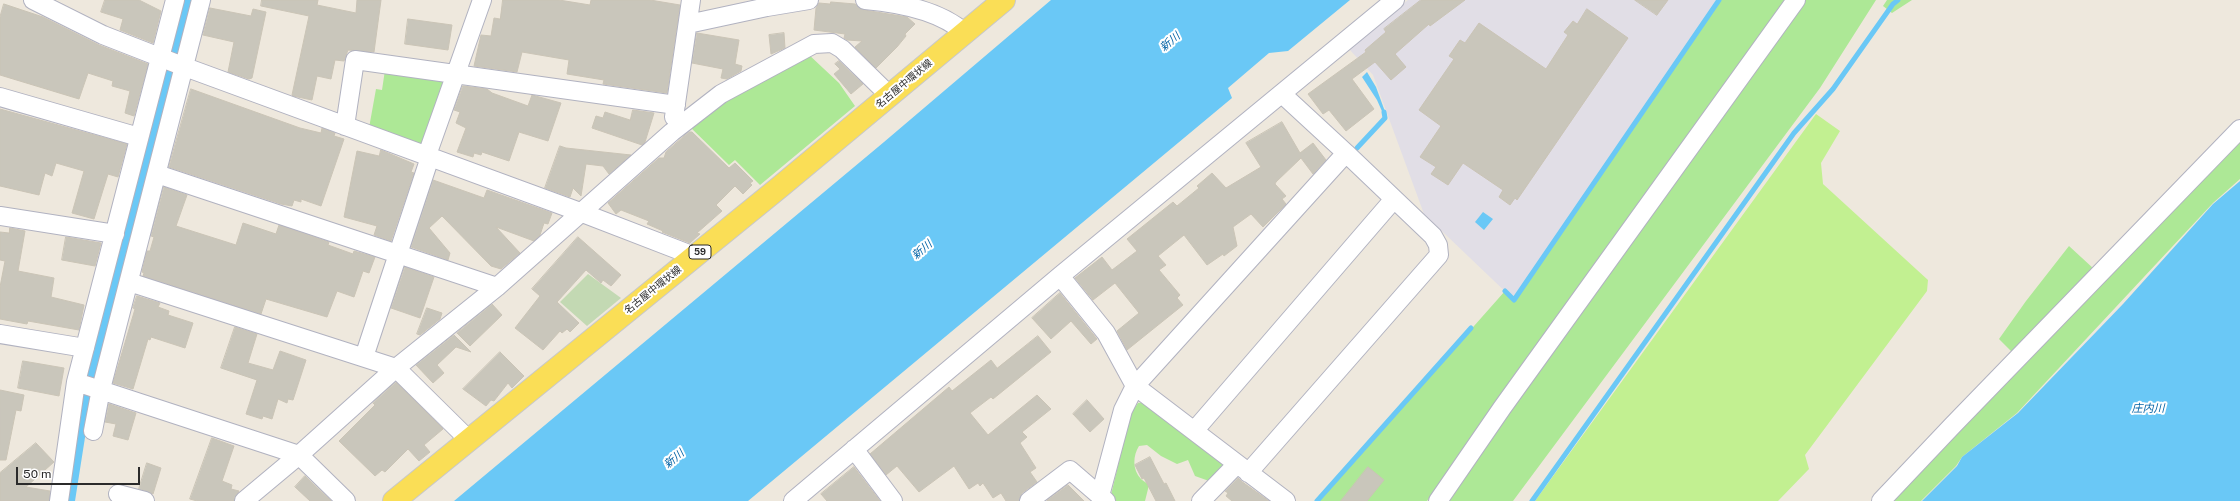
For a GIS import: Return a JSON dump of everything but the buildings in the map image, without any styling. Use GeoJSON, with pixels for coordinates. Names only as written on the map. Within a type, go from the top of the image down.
{"type":"FeatureCollection","features":[{"type":"Feature","properties":{"kind":"main road","name":"名古屋中環状線"},"geometry":{"type":"LineString","coordinates":[[394,501],[890,96],[1004,0]]}},
{"type":"Feature","properties":{"kind":"street"},"geometry":{"type":"LineString","coordinates":[[33,0],[103,35],[580,212],[694,256]]}},
{"type":"Feature","properties":{"kind":"street"},"geometry":{"type":"LineString","coordinates":[[59,501],[88,386],[129,282],[157,174],[173,62],[175,0]]}},
{"type":"Feature","properties":{"kind":"street"},"geometry":{"type":"LineString","coordinates":[[93,431],[85,348],[139,137],[201,0]]}},
{"type":"Feature","properties":{"kind":"street"},"geometry":{"type":"LineString","coordinates":[[364,357],[456,74],[482,0]]}},
{"type":"Feature","properties":{"kind":"street"},"geometry":{"type":"LineString","coordinates":[[672,132],[691,0]]}},
{"type":"Feature","properties":{"kind":"street"},"geometry":{"type":"LineString","coordinates":[[688,24],[767,7],[810,0]]}},
{"type":"Feature","properties":{"kind":"street"},"geometry":{"type":"LineString","coordinates":[[865,0],[915,4],[955,24],[965,33]]}},
{"type":"Feature","properties":{"kind":"street"},"geometry":{"type":"LineString","coordinates":[[792,501],[1060,276],[1395,0]]}},
{"type":"Feature","properties":{"kind":"street"},"geometry":{"type":"LineString","coordinates":[[1438,501],[1502,408],[1796,0]]}},
{"type":"Feature","properties":{"kind":"street"},"geometry":{"type":"LineString","coordinates":[[244,501],[299,455],[396,368],[497,287],[672,132],[721,94],[814,44],[832,44],[842,49],[890,96]]}},
{"type":"Feature","properties":{"kind":"street"},"geometry":{"type":"LineString","coordinates":[[345,126],[355,60],[676,105]]}},
{"type":"Feature","properties":{"kind":"street"},"geometry":{"type":"LineString","coordinates":[[1201,501],[1243,468],[1439,255],[1438,245],[1433,236],[1282,94]]}},
{"type":"Feature","properties":{"kind":"street"},"geometry":{"type":"LineString","coordinates":[[0,97],[139,137]]}},
{"type":"Feature","properties":{"kind":"street"},"geometry":{"type":"LineString","coordinates":[[1881,501],[2240,129]]}},
{"type":"Feature","properties":{"kind":"street"},"geometry":{"type":"LineString","coordinates":[[1029,501],[1070,470],[1103,499],[1123,410],[1135,386],[1346,153]]}},
{"type":"Feature","properties":{"kind":"street"},"geometry":{"type":"LineString","coordinates":[[157,174],[497,287]]}},
{"type":"Feature","properties":{"kind":"street"},"geometry":{"type":"LineString","coordinates":[[1194,431],[1394,199]]}},
{"type":"Feature","properties":{"kind":"street"},"geometry":{"type":"LineString","coordinates":[[0,216],[115,234]]}},
{"type":"Feature","properties":{"kind":"street"},"geometry":{"type":"LineString","coordinates":[[1060,276],[1106,333],[1135,386],[1286,501]]}},
{"type":"Feature","properties":{"kind":"street"},"geometry":{"type":"LineString","coordinates":[[129,282],[396,368],[469,440]]}},
{"type":"Feature","properties":{"kind":"street"},"geometry":{"type":"LineString","coordinates":[[0,334],[85,348]]}},
{"type":"Feature","properties":{"kind":"street"},"geometry":{"type":"LineString","coordinates":[[88,386],[299,455],[346,501]]}},
{"type":"Feature","properties":{"kind":"street"},"geometry":{"type":"LineString","coordinates":[[854,450],[893,501]]}},
{"type":"Feature","properties":{"kind":"street"},"geometry":{"type":"LineString","coordinates":[[118,494],[145,501]]}},
{"type":"Feature","properties":{"kind":"shaded area"},"geometry":{"type":"Polygon","coordinates":[[[1408,0],[1719,0],[1514,300],[1424,214],[1373,75],[1349,49],[1408,0]]]}},
{"type":"Feature","properties":{"kind":"green space"},"geometry":{"type":"Polygon","coordinates":[[[1719,0],[1785,0],[1427,501],[1319,501],[1505,291],[1514,300],[1719,0]]]}},
{"type":"Feature","properties":{"kind":"green space"},"geometry":{"type":"Polygon","coordinates":[[[1803,0],[1876,0],[1820,88],[1513,501],[1448,501],[1509,412],[1803,0]]]}},
{"type":"Feature","properties":{"kind":"green space"},"geometry":{"type":"Polygon","coordinates":[[[1887,0],[1912,0],[1892,13],[1883,6],[1887,0]]]}},
{"type":"Feature","properties":{"kind":"green space"},"geometry":{"type":"Polygon","coordinates":[[[807,53],[839,83],[855,106],[760,185],[735,160],[729,165],[689,126],[727,97],[807,53]]]}},
{"type":"Feature","properties":{"kind":"green space"},"geometry":{"type":"Polygon","coordinates":[[[385,70],[440,78],[444,82],[424,142],[419,146],[369,128],[376,89],[382,90],[385,70]]]}},
{"type":"Feature","properties":{"kind":"green space"},"geometry":{"type":"Polygon","coordinates":[[[1816,114],[1840,131],[1821,163],[1823,184],[1928,280],[1927,291],[1805,455],[1809,469],[1778,501],[1535,501],[1816,114]]]}},
{"type":"Feature","properties":{"kind":"green space"},"geometry":{"type":"Polygon","coordinates":[[[2240,140],[2240,179],[2213,203],[2017,413],[1962,457],[1956,466],[1921,501],[1891,501],[2240,140]]]}},
{"type":"Feature","properties":{"kind":"green space"},"geometry":{"type":"Polygon","coordinates":[[[2069,246],[2094,269],[2014,354],[1999,339],[2026,301],[2069,246]]]}},
{"type":"Feature","properties":{"kind":"green space"},"geometry":{"type":"Polygon","coordinates":[[[588,274],[621,298],[587,326],[560,302],[588,274]]]}},
{"type":"Feature","properties":{"kind":"green space"},"geometry":{"type":"Polygon","coordinates":[[[1147,402],[1222,461],[1222,467],[1209,481],[1195,476],[1188,460],[1177,464],[1161,456],[1147,445],[1139,446],[1134,462],[1138,475],[1149,485],[1145,501],[1116,501],[1111,495],[1130,415],[1138,403],[1147,402]]]}},
{"type":"Feature","properties":{"kind":"water"},"geometry":{"type":"Polygon","coordinates":[[[183,0],[197,0],[92,393],[75,501],[67,501],[88,366],[183,0]]]}},
{"type":"Feature","properties":{"kind":"water","name":"新川"},"geometry":{"type":"Polygon","coordinates":[[[1051,0],[1350,0],[1288,51],[1269,53],[1228,88],[1232,98],[748,501],[454,501],[884,142],[1051,0]]]}},
{"type":"Feature","properties":{"kind":"water"},"geometry":{"type":"Polygon","coordinates":[[[1367,72],[1376,87],[1387,117],[1385,118],[1377,100],[1362,77],[1367,72]]]}},
{"type":"Feature","properties":{"kind":"water","name":"庄内川"},"geometry":{"type":"Polygon","coordinates":[[[2240,181],[2240,501],[1922,501],[1957,466],[1962,457],[2018,413],[2123,304],[2213,204],[2240,181]]]}},
{"type":"Feature","properties":{"kind":"water"},"geometry":{"type":"Polygon","coordinates":[[[1483,212],[1493,219],[1484,230],[1475,222],[1483,212]]]}},
{"type":"Feature","properties":{"kind":"waterway"},"geometry":{"type":"LineString","coordinates":[[1505,291],[1514,300],[1719,0]]}},
{"type":"Feature","properties":{"kind":"waterway"},"geometry":{"type":"LineString","coordinates":[[1532,501],[1794,133],[1833,89],[1893,4],[1898,0]]}},
{"type":"Feature","properties":{"kind":"waterway"},"geometry":{"type":"LineString","coordinates":[[1357,148],[1385,118],[1384,112]]}},
{"type":"Feature","properties":{"kind":"waterway"},"geometry":{"type":"LineString","coordinates":[[1317,501],[1471,328]]}}]}
